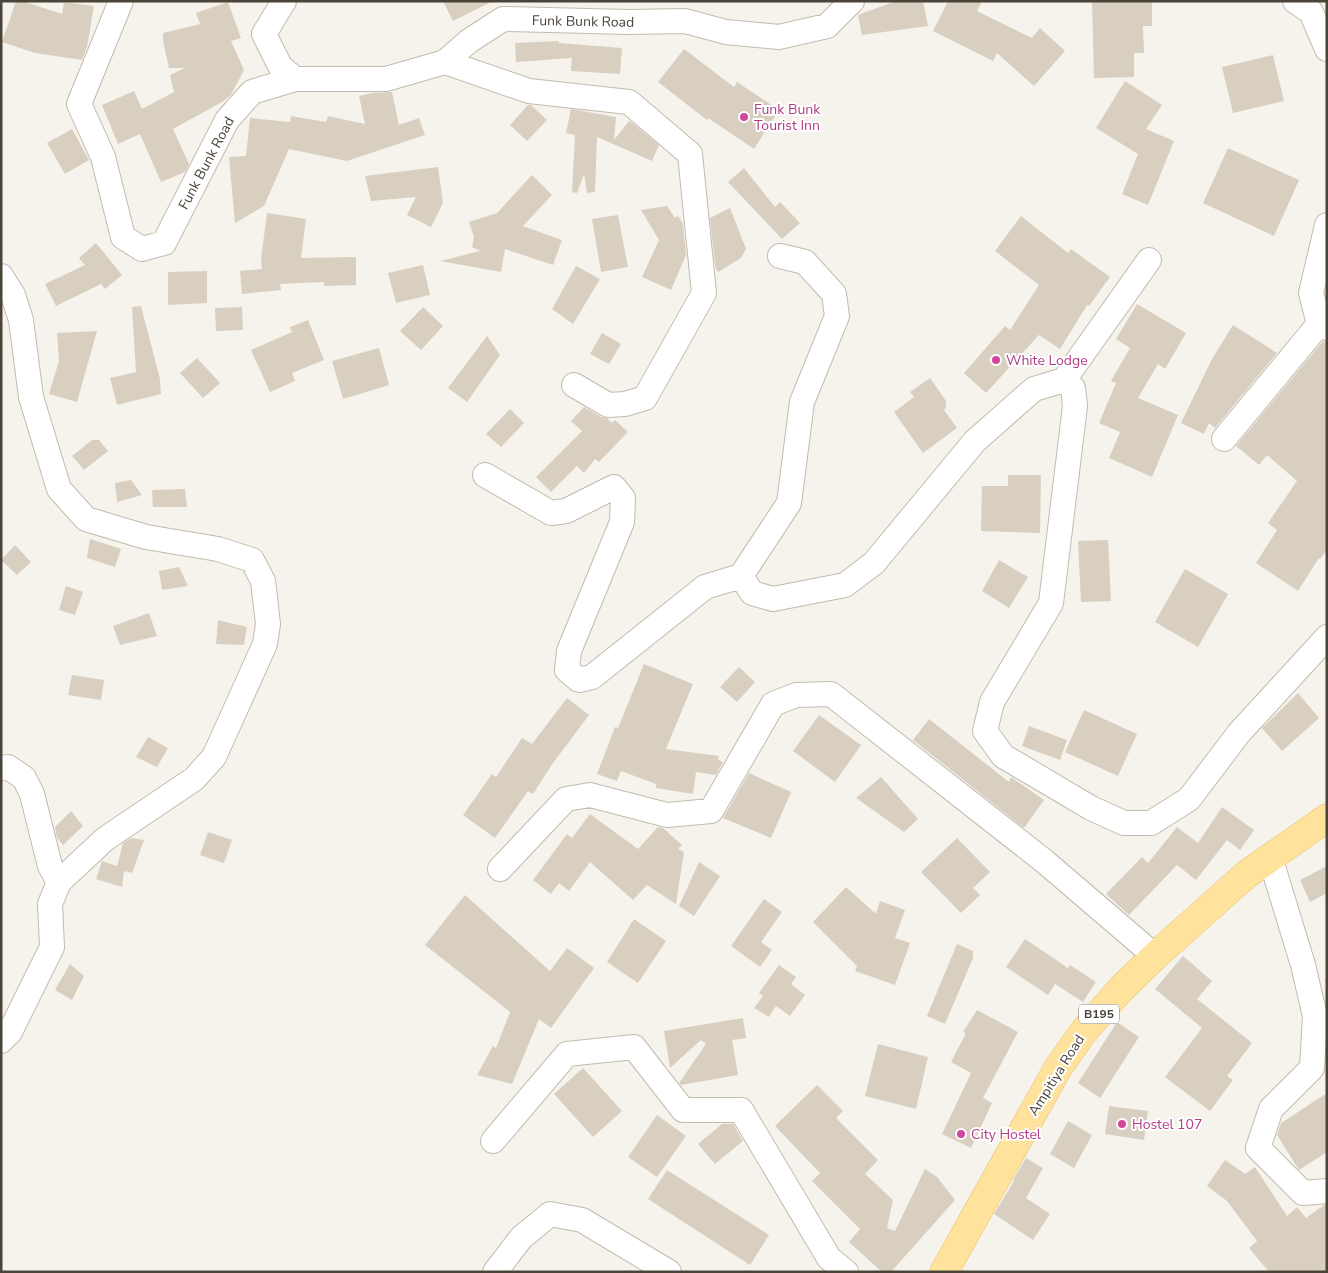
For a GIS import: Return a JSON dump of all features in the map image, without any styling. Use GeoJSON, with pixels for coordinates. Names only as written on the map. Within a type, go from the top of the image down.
{"type":"FeatureCollection","features":[{"type":"Feature","properties":{"kind":"main road","name":"Ampitiya Road"},"geometry":{"type":"LineString","coordinates":[[944,1272],[1058,1068],[1084,1031],[1121,989],[1155,956],[1247,874],[1327,818]]}},
{"type":"Feature","properties":{"kind":"street","name":"Funk Bunk Road"},"geometry":{"type":"LineString","coordinates":[[121,1],[79,104],[104,157],[123,237],[142,249],[164,243],[227,120],[252,92],[295,79],[386,79],[446,62],[468,41],[503,19],[628,22],[684,21],[726,32],[779,36],[827,26],[852,1]]}},
{"type":"Feature","properties":{"kind":"street"},"geometry":{"type":"LineString","coordinates":[[284,1],[264,34],[280,66],[295,79]]}},
{"type":"Feature","properties":{"kind":"street"},"geometry":{"type":"LineString","coordinates":[[1295,1],[1311,12],[1327,49]]}},
{"type":"Feature","properties":{"kind":"street"},"geometry":{"type":"LineString","coordinates":[[446,62],[529,91],[629,102],[690,154],[704,293],[645,398],[625,404],[608,405],[574,385]]}},
{"type":"Feature","properties":{"kind":"street"},"geometry":{"type":"LineString","coordinates":[[1224,439],[1323,326],[1311,293],[1327,225]]}},
{"type":"Feature","properties":{"kind":"street"},"geometry":{"type":"LineString","coordinates":[[485,475],[550,512],[566,511],[614,487],[623,498],[622,522],[569,652],[567,670],[579,680],[592,677],[705,588],[741,576],[789,503],[802,402],[837,316],[834,294],[805,262],[780,256]]}},
{"type":"Feature","properties":{"kind":"street"},"geometry":{"type":"LineString","coordinates":[[741,576],[752,593],[773,599],[844,585],[874,563],[975,441],[1034,389],[1064,380],[1149,260]]}},
{"type":"Feature","properties":{"kind":"street"},"geometry":{"type":"LineString","coordinates":[[1,276],[13,295],[22,320],[31,397],[59,489],[86,520],[146,537],[218,549],[252,560],[264,580],[268,624],[265,644],[214,757],[194,779],[105,839],[59,882],[50,904],[52,947],[10,1032],[1,1040]]}},
{"type":"Feature","properties":{"kind":"street"},"geometry":{"type":"LineString","coordinates":[[1064,380],[1073,388],[1074,406],[1052,603],[992,702],[985,731],[1003,756],[1091,808],[1124,823],[1151,823],[1189,799],[1238,733],[1327,637]]}},
{"type":"Feature","properties":{"kind":"street"},"geometry":{"type":"LineString","coordinates":[[500,869],[566,799],[590,795],[667,814],[710,810],[773,704],[796,695],[831,694],[1044,861],[1155,956]]}},
{"type":"Feature","properties":{"kind":"street"},"geometry":{"type":"LineString","coordinates":[[1,768],[8,767],[24,778],[32,794],[50,866],[59,882]]}},
{"type":"Feature","properties":{"kind":"street"},"geometry":{"type":"LineString","coordinates":[[1270,857],[1303,965],[1315,1016],[1312,1068],[1271,1109],[1258,1148],[1303,1193],[1327,1191]]}},
{"type":"Feature","properties":{"kind":"street"},"geometry":{"type":"LineString","coordinates":[[493,1141],[567,1054],[634,1047],[684,1110],[741,1110],[829,1258],[846,1272]]}},
{"type":"Feature","properties":{"kind":"street"},"geometry":{"type":"LineString","coordinates":[[495,1272],[520,1238],[550,1214],[582,1220],[668,1272]]}},
{"type":"Feature","properties":{"kind":"building"},"geometry":{"type":"Polygon","coordinates":[[[16,1],[22,1],[62,14],[64,2],[94,6],[87,47],[82,60],[35,53],[2,42],[16,1]]]}},
{"type":"Feature","properties":{"kind":"building"},"geometry":{"type":"Polygon","coordinates":[[[443,1],[493,1],[453,21],[443,1]]]}},
{"type":"Feature","properties":{"kind":"building"},"geometry":{"type":"Polygon","coordinates":[[[896,1],[923,1],[928,26],[862,35],[858,15],[896,1]]]}},
{"type":"Feature","properties":{"kind":"building"},"geometry":{"type":"Polygon","coordinates":[[[948,1],[982,1],[977,11],[1032,38],[1040,28],[1065,51],[1034,86],[997,53],[993,61],[933,31],[948,1]]]}},
{"type":"Feature","properties":{"kind":"building"},"geometry":{"type":"Polygon","coordinates":[[[1092,1],[1152,1],[1152,26],[1143,26],[1144,53],[1134,53],[1134,77],[1094,78],[1092,1]]]}},
{"type":"Feature","properties":{"kind":"building"},"geometry":{"type":"Polygon","coordinates":[[[228,2],[241,38],[231,41],[244,70],[231,95],[173,129],[189,164],[185,172],[161,182],[140,134],[118,144],[102,105],[134,91],[142,109],[174,92],[170,75],[185,68],[169,68],[163,33],[200,24],[196,13],[228,2]]]}},
{"type":"Feature","properties":{"kind":"building"},"geometry":{"type":"Polygon","coordinates":[[[559,41],[559,43],[622,48],[620,74],[571,71],[572,58],[516,62],[515,43],[559,41]]]}},
{"type":"Feature","properties":{"kind":"building"},"geometry":{"type":"Polygon","coordinates":[[[684,49],[734,87],[737,82],[779,110],[754,149],[708,118],[707,120],[658,82],[684,49]]]}},
{"type":"Feature","properties":{"kind":"building"},"geometry":{"type":"Polygon","coordinates":[[[1273,55],[1284,101],[1233,113],[1222,67],[1273,55]]]}},
{"type":"Feature","properties":{"kind":"building"},"geometry":{"type":"Polygon","coordinates":[[[1125,81],[1162,105],[1146,129],[1174,141],[1148,205],[1122,194],[1138,154],[1096,128],[1125,81]]]}},
{"type":"Feature","properties":{"kind":"building"},"geometry":{"type":"Polygon","coordinates":[[[392,92],[399,125],[419,118],[425,135],[347,161],[289,149],[264,206],[235,223],[229,157],[246,156],[250,118],[290,122],[291,116],[326,122],[328,116],[365,124],[359,96],[392,92]]]}},
{"type":"Feature","properties":{"kind":"building"},"geometry":{"type":"Polygon","coordinates":[[[528,105],[531,105],[547,120],[527,141],[510,125],[528,105]]]}},
{"type":"Feature","properties":{"kind":"building"},"geometry":{"type":"Polygon","coordinates":[[[571,109],[616,117],[614,140],[629,121],[631,122],[659,145],[652,161],[597,137],[595,192],[587,193],[584,174],[577,193],[572,192],[575,135],[566,133],[571,109]]]}},
{"type":"Feature","properties":{"kind":"building"},"geometry":{"type":"Polygon","coordinates":[[[72,129],[89,160],[65,174],[47,143],[72,129]]]}},
{"type":"Feature","properties":{"kind":"building"},"geometry":{"type":"Polygon","coordinates":[[[1228,148],[1299,180],[1274,236],[1203,203],[1228,148]]]}},
{"type":"Feature","properties":{"kind":"building"},"geometry":{"type":"Polygon","coordinates":[[[438,167],[443,203],[431,227],[407,215],[416,197],[371,201],[365,176],[438,167]]]}},
{"type":"Feature","properties":{"kind":"building"},"geometry":{"type":"Polygon","coordinates":[[[744,168],[775,207],[780,202],[800,223],[782,239],[728,182],[744,168]]]}},
{"type":"Feature","properties":{"kind":"building"},"geometry":{"type":"Polygon","coordinates":[[[532,175],[552,195],[523,226],[562,240],[553,265],[505,249],[501,272],[440,261],[480,251],[472,247],[474,237],[469,222],[497,213],[532,175]]]}},
{"type":"Feature","properties":{"kind":"building"},"geometry":{"type":"Polygon","coordinates":[[[667,206],[675,218],[678,216],[683,224],[686,255],[671,290],[642,277],[659,240],[641,210],[667,206]]]}},
{"type":"Feature","properties":{"kind":"building"},"geometry":{"type":"Polygon","coordinates":[[[730,208],[746,249],[741,258],[718,272],[715,266],[710,218],[730,208]]]}},
{"type":"Feature","properties":{"kind":"building"},"geometry":{"type":"Polygon","coordinates":[[[267,213],[306,219],[301,258],[356,257],[356,285],[324,286],[324,282],[280,284],[281,290],[242,294],[240,271],[262,269],[261,259],[267,213]]]}},
{"type":"Feature","properties":{"kind":"building"},"geometry":{"type":"Polygon","coordinates":[[[618,215],[628,267],[601,272],[592,219],[618,215]]]}},
{"type":"Feature","properties":{"kind":"building"},"geometry":{"type":"Polygon","coordinates":[[[1021,216],[1068,253],[1071,249],[1110,277],[1089,306],[1087,305],[1060,349],[1039,335],[986,393],[964,373],[1005,326],[1010,330],[1039,285],[995,251],[1021,216]]]}},
{"type":"Feature","properties":{"kind":"building"},"geometry":{"type":"Polygon","coordinates":[[[96,243],[122,275],[105,289],[101,284],[56,306],[45,284],[85,265],[79,258],[96,243]]]}},
{"type":"Feature","properties":{"kind":"building"},"geometry":{"type":"Polygon","coordinates":[[[423,265],[430,295],[396,303],[388,273],[423,265]]]}},
{"type":"Feature","properties":{"kind":"building"},"geometry":{"type":"Polygon","coordinates":[[[576,266],[600,279],[573,324],[552,309],[576,266]]]}},
{"type":"Feature","properties":{"kind":"building"},"geometry":{"type":"Polygon","coordinates":[[[207,271],[207,303],[168,305],[168,272],[207,271]]]}},
{"type":"Feature","properties":{"kind":"building"},"geometry":{"type":"Polygon","coordinates":[[[1137,304],[1186,333],[1165,369],[1158,364],[1138,398],[1178,415],[1152,477],[1109,458],[1120,432],[1099,423],[1116,383],[1111,381],[1130,348],[1116,339],[1137,304]]]}},
{"type":"Feature","properties":{"kind":"building"},"geometry":{"type":"Polygon","coordinates":[[[141,306],[160,379],[161,394],[117,405],[110,378],[136,372],[132,307],[141,306]]]}},
{"type":"Feature","properties":{"kind":"building"},"geometry":{"type":"Polygon","coordinates":[[[242,307],[243,330],[216,331],[215,308],[242,307]]]}},
{"type":"Feature","properties":{"kind":"building"},"geometry":{"type":"Polygon","coordinates":[[[423,307],[443,326],[421,350],[400,331],[423,307]]]}},
{"type":"Feature","properties":{"kind":"building"},"geometry":{"type":"Polygon","coordinates":[[[308,320],[324,360],[292,373],[295,381],[270,392],[251,350],[292,332],[290,327],[308,320]]]}},
{"type":"Feature","properties":{"kind":"building"},"geometry":{"type":"Polygon","coordinates":[[[1233,325],[1277,353],[1215,428],[1209,423],[1204,434],[1181,423],[1212,359],[1233,325]]]}},
{"type":"Feature","properties":{"kind":"building"},"geometry":{"type":"Polygon","coordinates":[[[97,331],[77,402],[49,394],[59,361],[57,333],[97,331]]]}},
{"type":"Feature","properties":{"kind":"building"},"geometry":{"type":"Polygon","coordinates":[[[602,333],[621,344],[609,364],[590,354],[602,333]]]}},
{"type":"Feature","properties":{"kind":"building"},"geometry":{"type":"Polygon","coordinates":[[[487,336],[500,355],[467,402],[448,388],[487,336]]]}},
{"type":"Feature","properties":{"kind":"building"},"geometry":{"type":"Polygon","coordinates":[[[1323,341],[1327,342],[1327,550],[1319,558],[1298,591],[1256,563],[1277,530],[1268,523],[1297,481],[1267,455],[1259,465],[1236,446],[1323,341]]]}},
{"type":"Feature","properties":{"kind":"building"},"geometry":{"type":"Polygon","coordinates":[[[379,348],[389,385],[343,399],[332,361],[379,348]]]}},
{"type":"Feature","properties":{"kind":"building"},"geometry":{"type":"Polygon","coordinates":[[[197,358],[220,383],[203,398],[180,373],[197,358]]]}},
{"type":"Feature","properties":{"kind":"building"},"geometry":{"type":"Polygon","coordinates":[[[930,378],[946,401],[946,408],[944,410],[957,428],[923,453],[894,412],[914,397],[910,392],[930,378]]]}},
{"type":"Feature","properties":{"kind":"building"},"geometry":{"type":"Polygon","coordinates":[[[584,407],[601,417],[607,418],[612,423],[615,420],[628,432],[599,462],[595,459],[584,473],[577,466],[551,492],[536,477],[582,431],[571,421],[584,407]]]}},
{"type":"Feature","properties":{"kind":"building"},"geometry":{"type":"Polygon","coordinates":[[[510,409],[524,423],[501,447],[486,434],[510,409]]]}},
{"type":"Feature","properties":{"kind":"building"},"geometry":{"type":"Polygon","coordinates":[[[92,440],[99,440],[108,451],[84,470],[72,456],[92,440]]]}},
{"type":"Feature","properties":{"kind":"building"},"geometry":{"type":"Polygon","coordinates":[[[1008,475],[1041,475],[1040,533],[981,531],[982,486],[1008,486],[1008,475]]]}},
{"type":"Feature","properties":{"kind":"building"},"geometry":{"type":"Polygon","coordinates":[[[131,480],[142,495],[117,502],[115,483],[131,480]]]}},
{"type":"Feature","properties":{"kind":"building"},"geometry":{"type":"Polygon","coordinates":[[[185,489],[187,507],[153,507],[152,490],[185,489]]]}},
{"type":"Feature","properties":{"kind":"building"},"geometry":{"type":"Polygon","coordinates":[[[90,539],[121,549],[115,567],[87,558],[90,539]]]}},
{"type":"Feature","properties":{"kind":"building"},"geometry":{"type":"Polygon","coordinates":[[[1108,540],[1111,601],[1081,602],[1078,541],[1108,540]]]}},
{"type":"Feature","properties":{"kind":"building"},"geometry":{"type":"Polygon","coordinates":[[[15,545],[31,562],[17,575],[1,560],[15,545]]]}},
{"type":"Feature","properties":{"kind":"building"},"geometry":{"type":"Polygon","coordinates":[[[999,560],[1028,577],[1009,608],[982,591],[999,560]]]}},
{"type":"Feature","properties":{"kind":"building"},"geometry":{"type":"Polygon","coordinates":[[[179,567],[188,586],[162,590],[159,571],[179,567]]]}},
{"type":"Feature","properties":{"kind":"building"},"geometry":{"type":"Polygon","coordinates":[[[1185,569],[1228,594],[1198,647],[1155,622],[1185,569]]]}},
{"type":"Feature","properties":{"kind":"building"},"geometry":{"type":"Polygon","coordinates":[[[66,586],[83,592],[75,615],[59,610],[66,586]]]}},
{"type":"Feature","properties":{"kind":"building"},"geometry":{"type":"Polygon","coordinates":[[[149,613],[157,636],[120,645],[113,626],[149,613]]]}},
{"type":"Feature","properties":{"kind":"building"},"geometry":{"type":"Polygon","coordinates":[[[218,620],[247,627],[244,645],[216,644],[218,620]]]}},
{"type":"Feature","properties":{"kind":"building"},"geometry":{"type":"Polygon","coordinates":[[[644,664],[693,684],[666,749],[719,756],[718,760],[723,762],[716,775],[696,772],[693,794],[656,788],[656,784],[621,771],[617,781],[597,774],[615,727],[618,728],[644,664]]]}},
{"type":"Feature","properties":{"kind":"building"},"geometry":{"type":"Polygon","coordinates":[[[739,667],[755,682],[737,702],[720,687],[739,667]]]}},
{"type":"Feature","properties":{"kind":"building"},"geometry":{"type":"Polygon","coordinates":[[[72,675],[104,680],[101,700],[68,695],[72,675]]]}},
{"type":"Feature","properties":{"kind":"building"},"geometry":{"type":"Polygon","coordinates":[[[1298,693],[1319,718],[1282,751],[1262,728],[1298,693]]]}},
{"type":"Feature","properties":{"kind":"building"},"geometry":{"type":"Polygon","coordinates":[[[567,698],[589,715],[553,763],[533,794],[528,791],[495,838],[463,815],[492,774],[496,777],[522,738],[532,744],[567,698]]]}},
{"type":"Feature","properties":{"kind":"building"},"geometry":{"type":"Polygon","coordinates":[[[1084,710],[1137,734],[1118,776],[1065,752],[1084,710]]]}},
{"type":"Feature","properties":{"kind":"building"},"geometry":{"type":"Polygon","coordinates":[[[819,715],[861,745],[835,782],[793,751],[819,715]]]}},
{"type":"Feature","properties":{"kind":"building"},"geometry":{"type":"Polygon","coordinates":[[[929,719],[1009,782],[1011,777],[1044,800],[1024,828],[913,740],[929,719]]]}},
{"type":"Feature","properties":{"kind":"building"},"geometry":{"type":"Polygon","coordinates":[[[1029,726],[1067,740],[1060,760],[1022,746],[1029,726]]]}},
{"type":"Feature","properties":{"kind":"building"},"geometry":{"type":"Polygon","coordinates":[[[148,737],[168,748],[157,767],[136,757],[148,737]]]}},
{"type":"Feature","properties":{"kind":"building"},"geometry":{"type":"Polygon","coordinates":[[[749,773],[791,792],[771,838],[723,818],[749,773]]]}},
{"type":"Feature","properties":{"kind":"building"},"geometry":{"type":"Polygon","coordinates":[[[881,777],[918,819],[904,832],[856,798],[881,777]]]}},
{"type":"Feature","properties":{"kind":"building"},"geometry":{"type":"Polygon","coordinates":[[[1222,807],[1254,830],[1240,850],[1227,840],[1196,880],[1177,865],[1129,915],[1106,894],[1142,857],[1148,863],[1177,827],[1198,843],[1222,807]]]}},
{"type":"Feature","properties":{"kind":"building"},"geometry":{"type":"Polygon","coordinates":[[[71,811],[83,826],[63,845],[57,838],[55,827],[71,811]]]}},
{"type":"Feature","properties":{"kind":"building"},"geometry":{"type":"Polygon","coordinates":[[[590,814],[638,849],[658,827],[663,828],[682,845],[678,849],[684,852],[676,904],[647,885],[633,900],[590,862],[569,891],[559,883],[551,894],[533,880],[567,834],[572,838],[590,814]]]}},
{"type":"Feature","properties":{"kind":"building"},"geometry":{"type":"Polygon","coordinates":[[[208,832],[232,840],[224,863],[200,855],[208,832]]]}},
{"type":"Feature","properties":{"kind":"building"},"geometry":{"type":"Polygon","coordinates":[[[131,838],[144,840],[132,873],[124,871],[122,887],[96,879],[102,861],[117,866],[123,843],[131,838]]]}},
{"type":"Feature","properties":{"kind":"building"},"geometry":{"type":"Polygon","coordinates":[[[957,838],[990,872],[973,888],[980,895],[961,913],[921,872],[957,838]]]}},
{"type":"Feature","properties":{"kind":"building"},"geometry":{"type":"Polygon","coordinates":[[[699,862],[720,876],[694,916],[679,906],[699,862]]]}},
{"type":"Feature","properties":{"kind":"building"},"geometry":{"type":"Polygon","coordinates":[[[1327,866],[1327,893],[1310,902],[1300,880],[1327,866]]]}},
{"type":"Feature","properties":{"kind":"building"},"geometry":{"type":"Polygon","coordinates":[[[846,887],[876,914],[880,901],[905,910],[895,938],[910,943],[895,985],[855,971],[857,966],[813,922],[846,887]]]}},
{"type":"Feature","properties":{"kind":"building"},"geometry":{"type":"Polygon","coordinates":[[[465,895],[550,971],[567,948],[594,968],[551,1028],[539,1019],[512,1084],[477,1075],[493,1046],[496,1048],[510,1012],[425,945],[465,895]]]}},
{"type":"Feature","properties":{"kind":"building"},"geometry":{"type":"Polygon","coordinates":[[[764,899],[782,912],[761,942],[772,950],[760,967],[731,946],[764,899]]]}},
{"type":"Feature","properties":{"kind":"building"},"geometry":{"type":"Polygon","coordinates":[[[634,919],[666,941],[638,983],[607,962],[634,919]]]}},
{"type":"Feature","properties":{"kind":"building"},"geometry":{"type":"Polygon","coordinates":[[[1025,939],[1068,968],[1070,965],[1096,982],[1083,1002],[1055,984],[1048,995],[1006,967],[1025,939]]]}},
{"type":"Feature","properties":{"kind":"building"},"geometry":{"type":"Polygon","coordinates":[[[957,944],[973,951],[973,958],[945,1024],[927,1016],[957,944]]]}},
{"type":"Feature","properties":{"kind":"building"},"geometry":{"type":"Polygon","coordinates":[[[1183,956],[1212,981],[1197,999],[1252,1043],[1227,1076],[1233,1080],[1210,1111],[1165,1077],[1202,1028],[1155,989],[1183,956]]]}},
{"type":"Feature","properties":{"kind":"building"},"geometry":{"type":"Polygon","coordinates":[[[70,964],[84,976],[72,1000],[55,990],[70,964]]]}},
{"type":"Feature","properties":{"kind":"building"},"geometry":{"type":"Polygon","coordinates":[[[779,965],[796,977],[791,984],[805,995],[790,1016],[776,1006],[769,1017],[754,1008],[763,996],[759,993],[779,965]]]}},
{"type":"Feature","properties":{"kind":"building"},"geometry":{"type":"Polygon","coordinates":[[[977,1010],[1018,1032],[983,1098],[992,1103],[971,1148],[942,1134],[971,1073],[951,1062],[966,1033],[963,1032],[977,1010]]]}},
{"type":"Feature","properties":{"kind":"building"},"geometry":{"type":"Polygon","coordinates":[[[743,1018],[746,1038],[732,1040],[738,1075],[681,1085],[679,1083],[706,1044],[701,1040],[670,1068],[664,1031],[743,1018]]]}},
{"type":"Feature","properties":{"kind":"building"},"geometry":{"type":"Polygon","coordinates":[[[1117,1022],[1139,1037],[1100,1098],[1078,1083],[1117,1022]]]}},
{"type":"Feature","properties":{"kind":"building"},"geometry":{"type":"Polygon","coordinates":[[[878,1044],[928,1057],[916,1109],[865,1096],[878,1044]]]}},
{"type":"Feature","properties":{"kind":"building"},"geometry":{"type":"Polygon","coordinates":[[[583,1068],[622,1111],[593,1137],[554,1094],[583,1068]]]}},
{"type":"Feature","properties":{"kind":"building"},"geometry":{"type":"Polygon","coordinates":[[[817,1085],[843,1111],[836,1118],[878,1160],[865,1174],[893,1200],[887,1228],[895,1231],[925,1169],[937,1177],[955,1200],[891,1272],[882,1272],[849,1242],[860,1229],[812,1181],[820,1173],[775,1126],[817,1085]]]}},
{"type":"Feature","properties":{"kind":"building"},"geometry":{"type":"Polygon","coordinates":[[[1327,1093],[1327,1152],[1299,1170],[1277,1135],[1281,1123],[1327,1093]]]}},
{"type":"Feature","properties":{"kind":"building"},"geometry":{"type":"Polygon","coordinates":[[[1109,1106],[1148,1111],[1144,1140],[1105,1134],[1109,1106]]]}},
{"type":"Feature","properties":{"kind":"building"},"geometry":{"type":"Polygon","coordinates":[[[657,1115],[686,1136],[657,1177],[628,1157],[657,1115]]]}},
{"type":"Feature","properties":{"kind":"building"},"geometry":{"type":"Polygon","coordinates":[[[1068,1121],[1092,1135],[1074,1168],[1050,1154],[1068,1121]]]}},
{"type":"Feature","properties":{"kind":"building"},"geometry":{"type":"Polygon","coordinates":[[[722,1124],[733,1124],[743,1141],[715,1164],[698,1144],[722,1124]]]}},
{"type":"Feature","properties":{"kind":"building"},"geometry":{"type":"Polygon","coordinates":[[[1026,1158],[1043,1168],[1026,1198],[1050,1214],[1033,1240],[994,1214],[1026,1158]]]}},
{"type":"Feature","properties":{"kind":"building"},"geometry":{"type":"Polygon","coordinates":[[[1225,1160],[1245,1174],[1255,1167],[1287,1216],[1297,1207],[1306,1218],[1324,1205],[1327,1205],[1327,1272],[1269,1272],[1249,1248],[1257,1241],[1227,1201],[1207,1186],[1225,1160]]]}},
{"type":"Feature","properties":{"kind":"building"},"geometry":{"type":"Polygon","coordinates":[[[667,1170],[769,1235],[750,1265],[648,1199],[667,1170]]]}},
{"type":"Feature","properties":{"kind":"place","name":"Funk Bunk Tourist Inn"},"geometry":{"type":"Point","coordinates":[744,117]}},
{"type":"Feature","properties":{"kind":"place","name":"White Lodge"},"geometry":{"type":"Point","coordinates":[996,360]}},
{"type":"Feature","properties":{"kind":"place","name":"Hostel 107"},"geometry":{"type":"Point","coordinates":[1122,1124]}},
{"type":"Feature","properties":{"kind":"place","name":"City Hostel"},"geometry":{"type":"Point","coordinates":[961,1134]}}]}
